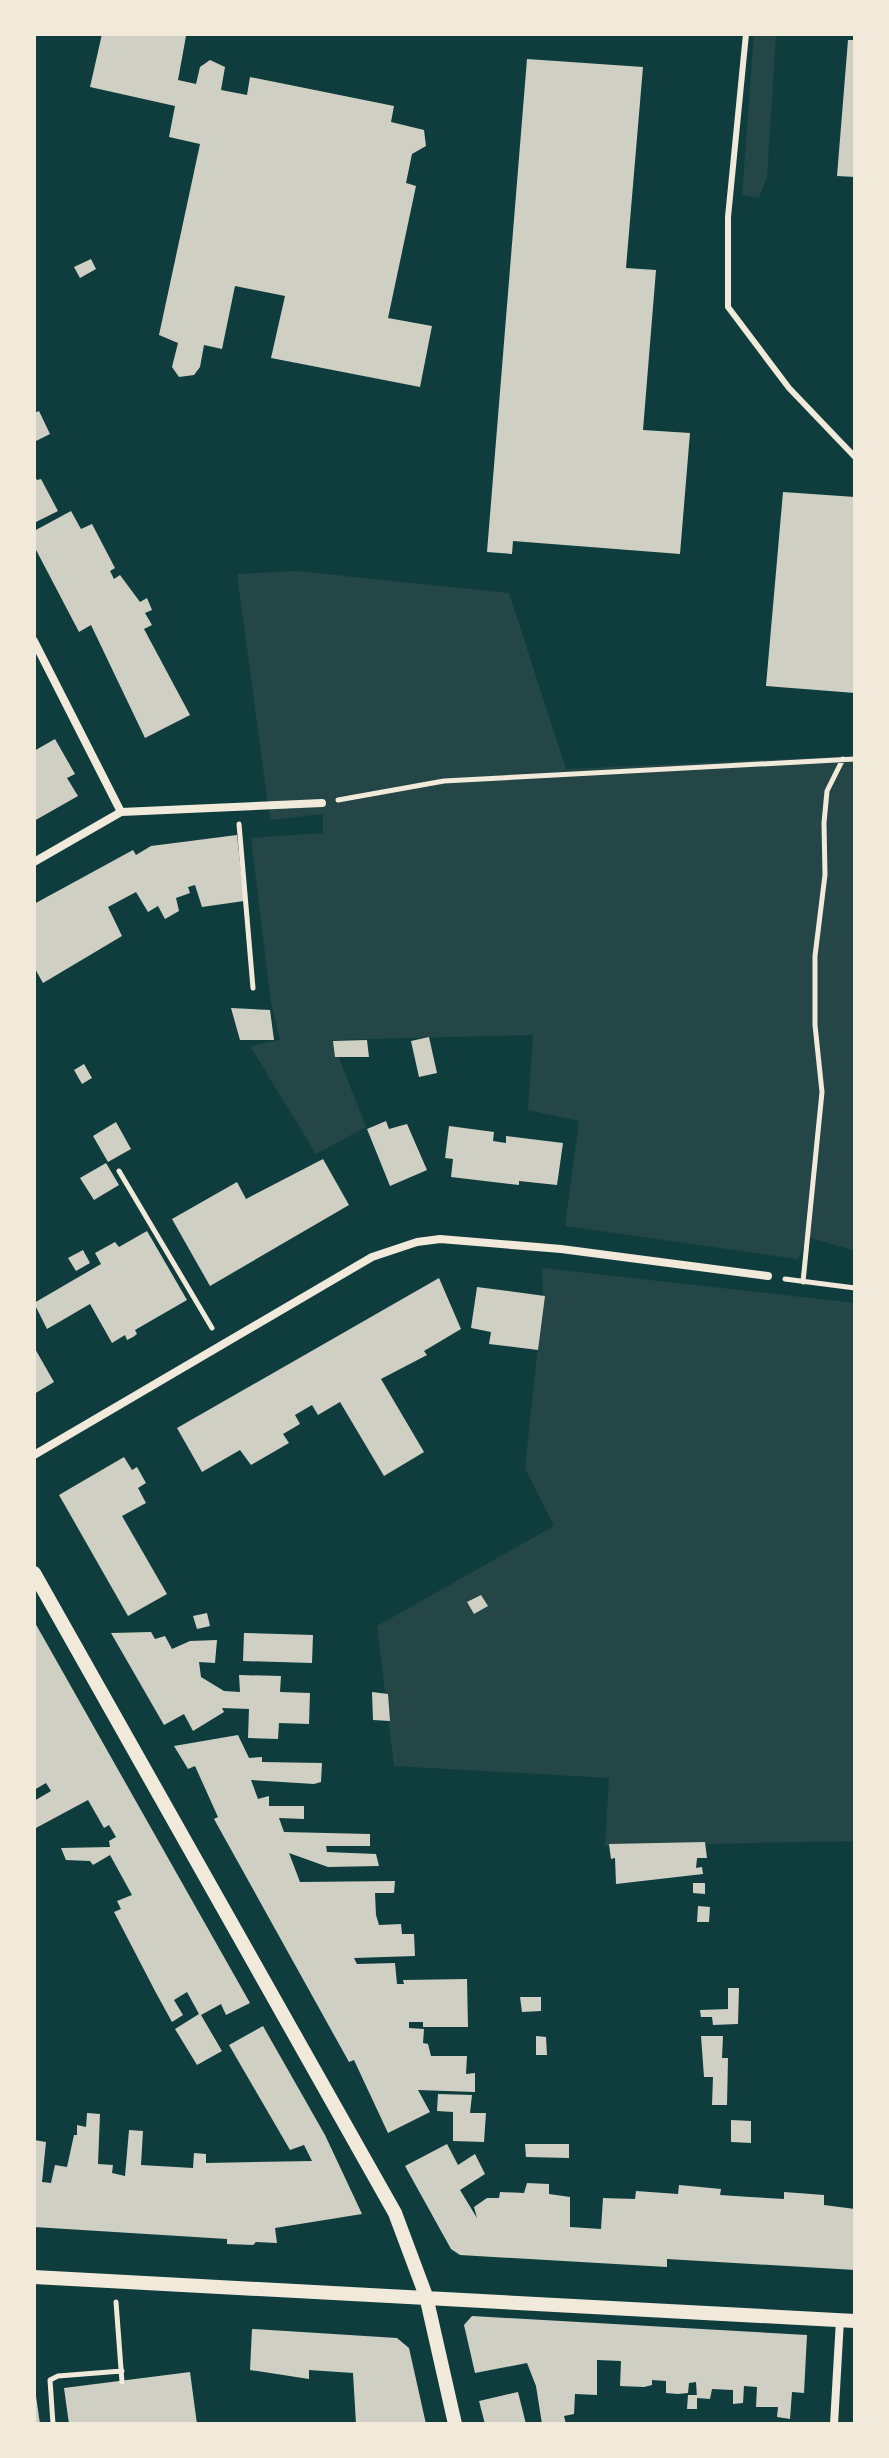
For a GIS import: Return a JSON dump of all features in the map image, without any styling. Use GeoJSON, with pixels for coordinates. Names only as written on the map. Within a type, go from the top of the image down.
{"type":"FeatureCollection","features":[{"type":"Feature","properties":{"kind":"street"},"geometry":{"type":"LineString","coordinates":[[34,641],[121,812]]}},
{"type":"Feature","properties":{"kind":"street"},"geometry":{"type":"LineString","coordinates":[[34,862],[121,812],[322,803]]}},
{"type":"Feature","properties":{"kind":"street"},"geometry":{"type":"LineString","coordinates":[[34,1455],[372,1257],[417,1242],[440,1239],[561,1249],[768,1276]]}},
{"type":"Feature","properties":{"kind":"street"},"geometry":{"type":"LineString","coordinates":[[34,1573],[395,2213],[426,2296],[455,2424]]}},
{"type":"Feature","properties":{"kind":"street"},"geometry":{"type":"LineString","coordinates":[[34,2277],[847,2320],[834,2424]]}},
{"type":"Feature","properties":{"kind":"lane"},"geometry":{"type":"LineString","coordinates":[[747,35],[728,217],[728,307],[789,388],[855,457]]}},
{"type":"Feature","properties":{"kind":"path"},"geometry":{"type":"LineString","coordinates":[[843,759],[827,791],[824,823],[825,875],[815,956],[815,1025],[822,1092],[803,1282],[855,1288]]}},
{"type":"Feature","properties":{"kind":"path"},"geometry":{"type":"LineString","coordinates":[[322,803],[444,781],[855,759]]}},
{"type":"Feature","properties":{"kind":"path"},"geometry":{"type":"LineString","coordinates":[[237,807],[253,988]]}},
{"type":"Feature","properties":{"kind":"path"},"geometry":{"type":"LineString","coordinates":[[119,1171],[223,1345]]}},
{"type":"Feature","properties":{"kind":"path"},"geometry":{"type":"LineString","coordinates":[[114,2281],[122,2382]]}},
{"type":"Feature","properties":{"kind":"path"},"geometry":{"type":"LineString","coordinates":[[53,2424],[50,2380],[58,2376],[122,2371]]}},
{"type":"Feature","properties":{"kind":"shaded area"},"geometry":{"type":"Polygon","coordinates":[[[754,34],[776,34],[767,177],[759,198],[742,195],[754,34]]]}},
{"type":"Feature","properties":{"kind":"shaded area"},"geometry":{"type":"Polygon","coordinates":[[[296,571],[509,593],[566,769],[855,756],[855,1251],[808,1237],[798,1259],[565,1226],[579,1121],[528,1110],[533,1035],[332,1040],[366,1127],[316,1154],[250,1046],[280,1040],[271,1003],[251,838],[323,833],[323,814],[270,820],[237,574],[296,571]]]}},
{"type":"Feature","properties":{"kind":"shaded area"},"geometry":{"type":"Polygon","coordinates":[[[542,1268],[855,1303],[855,1841],[605,1846],[609,1778],[394,1766],[377,1626],[554,1526],[525,1468],[543,1299],[542,1268]]]}},
{"type":"Feature","properties":{"kind":"building"},"geometry":{"type":"Polygon","coordinates":[[[102,34],[186,36],[178,80],[196,84],[200,67],[210,60],[225,67],[221,90],[247,95],[250,77],[394,106],[391,122],[424,130],[426,146],[412,154],[406,183],[416,186],[388,318],[432,326],[420,387],[271,358],[285,296],[235,286],[222,349],[204,345],[200,367],[194,375],[179,377],[172,367],[178,343],[159,335],[200,144],[169,137],[175,106],[90,87],[102,34]]]}},
{"type":"Feature","properties":{"kind":"building"},"geometry":{"type":"Polygon","coordinates":[[[848,40],[855,40],[855,177],[837,176],[848,40]]]}},
{"type":"Feature","properties":{"kind":"building"},"geometry":{"type":"Polygon","coordinates":[[[527,59],[643,67],[626,268],[656,270],[643,430],[690,433],[680,554],[513,541],[512,554],[487,552],[527,59]]]}},
{"type":"Feature","properties":{"kind":"building"},"geometry":{"type":"Polygon","coordinates":[[[91,259],[96,269],[80,278],[74,267],[91,259]]]}},
{"type":"Feature","properties":{"kind":"building"},"geometry":{"type":"Polygon","coordinates":[[[39,411],[50,434],[34,442],[34,413],[39,411]]]}},
{"type":"Feature","properties":{"kind":"building"},"geometry":{"type":"Polygon","coordinates":[[[34,475],[37,480],[41,479],[58,511],[34,523],[34,475]]]}},
{"type":"Feature","properties":{"kind":"building"},"geometry":{"type":"Polygon","coordinates":[[[783,492],[855,497],[855,693],[766,686],[783,492]]]}},
{"type":"Feature","properties":{"kind":"building"},"geometry":{"type":"Polygon","coordinates":[[[71,511],[81,529],[92,524],[115,568],[110,571],[114,579],[120,575],[140,602],[147,598],[152,610],[145,613],[152,625],[144,629],[190,715],[145,738],[91,625],[79,632],[34,546],[34,531],[71,511]]]}},
{"type":"Feature","properties":{"kind":"building"},"geometry":{"type":"Polygon","coordinates":[[[55,739],[75,774],[67,778],[78,796],[34,821],[34,751],[55,739]]]}},
{"type":"Feature","properties":{"kind":"building"},"geometry":{"type":"Polygon","coordinates":[[[237,835],[244,901],[202,907],[195,885],[188,887],[190,893],[176,898],[179,911],[165,919],[158,906],[148,912],[136,892],[108,907],[122,936],[43,983],[34,967],[34,904],[133,850],[136,855],[151,846],[237,835]]]}},
{"type":"Feature","properties":{"kind":"building"},"geometry":{"type":"Polygon","coordinates":[[[231,1008],[270,1010],[274,1040],[240,1040],[231,1008]]]}},
{"type":"Feature","properties":{"kind":"building"},"geometry":{"type":"Polygon","coordinates":[[[429,1037],[437,1073],[419,1077],[411,1041],[429,1037]]]}},
{"type":"Feature","properties":{"kind":"building"},"geometry":{"type":"Polygon","coordinates":[[[367,1040],[369,1057],[335,1057],[333,1041],[367,1040]]]}},
{"type":"Feature","properties":{"kind":"building"},"geometry":{"type":"Polygon","coordinates":[[[84,1064],[92,1078],[82,1084],[74,1070],[84,1064]]]}},
{"type":"Feature","properties":{"kind":"building"},"geometry":{"type":"Polygon","coordinates":[[[386,1121],[389,1129],[407,1124],[427,1170],[390,1186],[367,1129],[386,1121]]]}},
{"type":"Feature","properties":{"kind":"building"},"geometry":{"type":"Polygon","coordinates":[[[116,1122],[131,1149],[108,1162],[93,1136],[116,1122]]]}},
{"type":"Feature","properties":{"kind":"building"},"geometry":{"type":"Polygon","coordinates":[[[449,1126],[494,1132],[493,1141],[506,1143],[506,1136],[563,1143],[557,1185],[519,1181],[519,1185],[451,1177],[453,1159],[445,1158],[449,1126]]]}},
{"type":"Feature","properties":{"kind":"building"},"geometry":{"type":"Polygon","coordinates":[[[323,1159],[349,1205],[210,1286],[172,1219],[237,1182],[246,1199],[323,1159]]]}},
{"type":"Feature","properties":{"kind":"building"},"geometry":{"type":"Polygon","coordinates":[[[106,1163],[119,1185],[94,1200],[80,1178],[106,1163]]]}},
{"type":"Feature","properties":{"kind":"building"},"geometry":{"type":"Polygon","coordinates":[[[147,1231],[187,1300],[135,1330],[137,1334],[127,1340],[125,1335],[112,1343],[90,1304],[47,1329],[34,1303],[101,1264],[95,1253],[115,1242],[119,1247],[147,1231]]]}},
{"type":"Feature","properties":{"kind":"building"},"geometry":{"type":"Polygon","coordinates":[[[83,1250],[90,1263],[76,1271],[68,1258],[83,1250]]]}},
{"type":"Feature","properties":{"kind":"building"},"geometry":{"type":"Polygon","coordinates":[[[439,1278],[461,1329],[424,1351],[427,1355],[381,1379],[424,1452],[384,1476],[340,1402],[318,1415],[312,1405],[295,1415],[300,1424],[283,1434],[289,1443],[251,1465],[240,1450],[202,1472],[177,1428],[439,1278]]]}},
{"type":"Feature","properties":{"kind":"building"},"geometry":{"type":"Polygon","coordinates":[[[477,1287],[545,1296],[538,1350],[489,1344],[491,1332],[471,1328],[477,1287]]]}},
{"type":"Feature","properties":{"kind":"building"},"geometry":{"type":"Polygon","coordinates":[[[34,1347],[54,1382],[34,1394],[34,1347]]]}},
{"type":"Feature","properties":{"kind":"building"},"geometry":{"type":"Polygon","coordinates":[[[124,1457],[132,1470],[137,1467],[146,1483],[138,1488],[146,1503],[122,1516],[167,1594],[128,1616],[59,1495],[124,1457]]]}},
{"type":"Feature","properties":{"kind":"building"},"geometry":{"type":"Polygon","coordinates":[[[481,1595],[488,1606],[474,1614],[467,1602],[481,1595]]]}},
{"type":"Feature","properties":{"kind":"building"},"geometry":{"type":"Polygon","coordinates":[[[207,1613],[210,1626],[197,1629],[193,1616],[207,1613]]]}},
{"type":"Feature","properties":{"kind":"building"},"geometry":{"type":"Polygon","coordinates":[[[34,1621],[250,2003],[226,2015],[221,2004],[201,2015],[222,2051],[197,2065],[175,2029],[199,2014],[187,1992],[174,2000],[183,2015],[172,2022],[114,1912],[121,1909],[117,1901],[132,1895],[110,1855],[93,1865],[90,1861],[66,1860],[61,1848],[110,1847],[109,1841],[116,1837],[109,1825],[104,1828],[88,1800],[34,1829],[34,1801],[51,1791],[46,1783],[34,1790],[34,1621]]]}},
{"type":"Feature","properties":{"kind":"building"},"geometry":{"type":"Polygon","coordinates":[[[151,1632],[155,1639],[165,1636],[172,1649],[190,1641],[217,1640],[215,1663],[199,1662],[201,1677],[224,1691],[240,1692],[239,1675],[281,1676],[280,1692],[310,1693],[309,1724],[279,1723],[278,1739],[248,1738],[249,1709],[222,1708],[224,1712],[193,1731],[184,1714],[164,1725],[111,1633],[151,1632]]]}},
{"type":"Feature","properties":{"kind":"building"},"geometry":{"type":"Polygon","coordinates":[[[244,1633],[313,1635],[312,1663],[243,1661],[244,1633]]]}},
{"type":"Feature","properties":{"kind":"building"},"geometry":{"type":"Polygon","coordinates":[[[372,1692],[388,1694],[390,1721],[373,1720],[372,1692]]]}},
{"type":"Feature","properties":{"kind":"building"},"geometry":{"type":"Polygon","coordinates":[[[238,1735],[249,1758],[262,1757],[262,1762],[322,1763],[321,1782],[314,1784],[251,1780],[258,1799],[269,1796],[269,1806],[304,1806],[304,1819],[279,1818],[284,1832],[370,1834],[370,1846],[326,1846],[327,1852],[376,1854],[379,1866],[328,1867],[289,1853],[300,1882],[395,1881],[394,1893],[375,1893],[376,1915],[379,1925],[401,1924],[402,1934],[414,1934],[415,1956],[354,1958],[357,1964],[395,1963],[397,1984],[404,1984],[403,1980],[467,1979],[468,2027],[423,2027],[423,2022],[409,2022],[409,2028],[424,2029],[423,2043],[428,2044],[431,2056],[467,2056],[466,2074],[475,2073],[475,2092],[418,2090],[430,2112],[388,2133],[354,2060],[349,2062],[214,1819],[218,1817],[195,1766],[188,1769],[174,1746],[238,1735]]]}},
{"type":"Feature","properties":{"kind":"building"},"geometry":{"type":"Polygon","coordinates":[[[705,1842],[707,1858],[697,1858],[696,1868],[702,1867],[703,1874],[616,1884],[615,1858],[611,1859],[609,1844],[705,1842]]]}},
{"type":"Feature","properties":{"kind":"building"},"geometry":{"type":"Polygon","coordinates":[[[693,1883],[705,1883],[705,1894],[693,1893],[693,1883]]]}},
{"type":"Feature","properties":{"kind":"building"},"geometry":{"type":"Polygon","coordinates":[[[698,1906],[710,1907],[709,1922],[697,1922],[698,1906]]]}},
{"type":"Feature","properties":{"kind":"building"},"geometry":{"type":"Polygon","coordinates":[[[728,1988],[739,1988],[738,2024],[713,2025],[712,2017],[701,2017],[700,2010],[728,2009],[728,1988]]]}},
{"type":"Feature","properties":{"kind":"building"},"geometry":{"type":"Polygon","coordinates":[[[520,1997],[541,1997],[541,2011],[522,2012],[520,1997]]]}},
{"type":"Feature","properties":{"kind":"building"},"geometry":{"type":"Polygon","coordinates":[[[263,2026],[325,2135],[362,2214],[275,2228],[277,2243],[256,2242],[253,2245],[227,2244],[227,2239],[34,2227],[34,2140],[46,2142],[42,2182],[51,2183],[55,2165],[67,2167],[77,2125],[86,2127],[87,2113],[100,2114],[98,2164],[113,2165],[112,2173],[125,2176],[129,2130],[143,2131],[141,2165],[193,2168],[194,2153],[206,2154],[206,2163],[312,2161],[304,2145],[290,2150],[229,2045],[263,2026]]]}},
{"type":"Feature","properties":{"kind":"building"},"geometry":{"type":"Polygon","coordinates":[[[536,2036],[546,2037],[547,2055],[536,2055],[536,2036]]]}},
{"type":"Feature","properties":{"kind":"building"},"geometry":{"type":"Polygon","coordinates":[[[701,2036],[723,2036],[722,2058],[728,2058],[727,2105],[712,2105],[713,2077],[704,2077],[701,2036]]]}},
{"type":"Feature","properties":{"kind":"building"},"geometry":{"type":"Polygon","coordinates":[[[438,2094],[472,2095],[470,2113],[486,2113],[484,2142],[453,2141],[453,2112],[437,2111],[438,2094]]]}},
{"type":"Feature","properties":{"kind":"building"},"geometry":{"type":"Polygon","coordinates":[[[731,2120],[751,2121],[751,2143],[731,2142],[731,2120]]]}},
{"type":"Feature","properties":{"kind":"building"},"geometry":{"type":"Polygon","coordinates":[[[447,2144],[458,2165],[475,2154],[485,2174],[460,2190],[477,2218],[474,2207],[487,2198],[499,2198],[500,2192],[524,2193],[527,2183],[549,2184],[549,2194],[570,2197],[570,2227],[601,2229],[603,2198],[635,2199],[636,2191],[678,2194],[679,2185],[721,2189],[720,2195],[784,2199],[784,2192],[824,2195],[824,2205],[855,2209],[855,2270],[667,2259],[667,2267],[460,2255],[451,2249],[405,2166],[447,2144]]]}},
{"type":"Feature","properties":{"kind":"building"},"geometry":{"type":"Polygon","coordinates":[[[525,2144],[569,2144],[569,2158],[526,2157],[525,2144]]]}},
{"type":"Feature","properties":{"kind":"building"},"geometry":{"type":"Polygon","coordinates":[[[472,2316],[807,2335],[804,2393],[792,2392],[790,2419],[777,2417],[778,2407],[756,2407],[757,2387],[744,2386],[743,2403],[733,2404],[733,2390],[712,2389],[710,2399],[697,2398],[696,2382],[689,2383],[688,2393],[678,2394],[666,2393],[666,2381],[652,2380],[652,2385],[644,2387],[620,2386],[621,2361],[597,2360],[597,2395],[575,2394],[574,2414],[564,2416],[566,2424],[542,2424],[536,2386],[527,2363],[475,2373],[464,2325],[472,2316]]]}},
{"type":"Feature","properties":{"kind":"building"},"geometry":{"type":"Polygon","coordinates":[[[252,2329],[397,2338],[409,2348],[426,2424],[356,2424],[353,2373],[309,2370],[309,2379],[250,2370],[252,2329]]]}},
{"type":"Feature","properties":{"kind":"building"},"geometry":{"type":"Polygon","coordinates":[[[190,2372],[197,2424],[69,2424],[64,2388],[190,2372]]]}},
{"type":"Feature","properties":{"kind":"building"},"geometry":{"type":"Polygon","coordinates":[[[518,2392],[526,2424],[485,2424],[479,2401],[518,2392]]]}},
{"type":"Feature","properties":{"kind":"building"},"geometry":{"type":"Polygon","coordinates":[[[688,2395],[697,2395],[697,2409],[687,2409],[688,2395]]]}},
{"type":"Feature","properties":{"kind":"building"},"geometry":{"type":"Polygon","coordinates":[[[36,2396],[40,2424],[34,2424],[36,2396]]]}}]}
